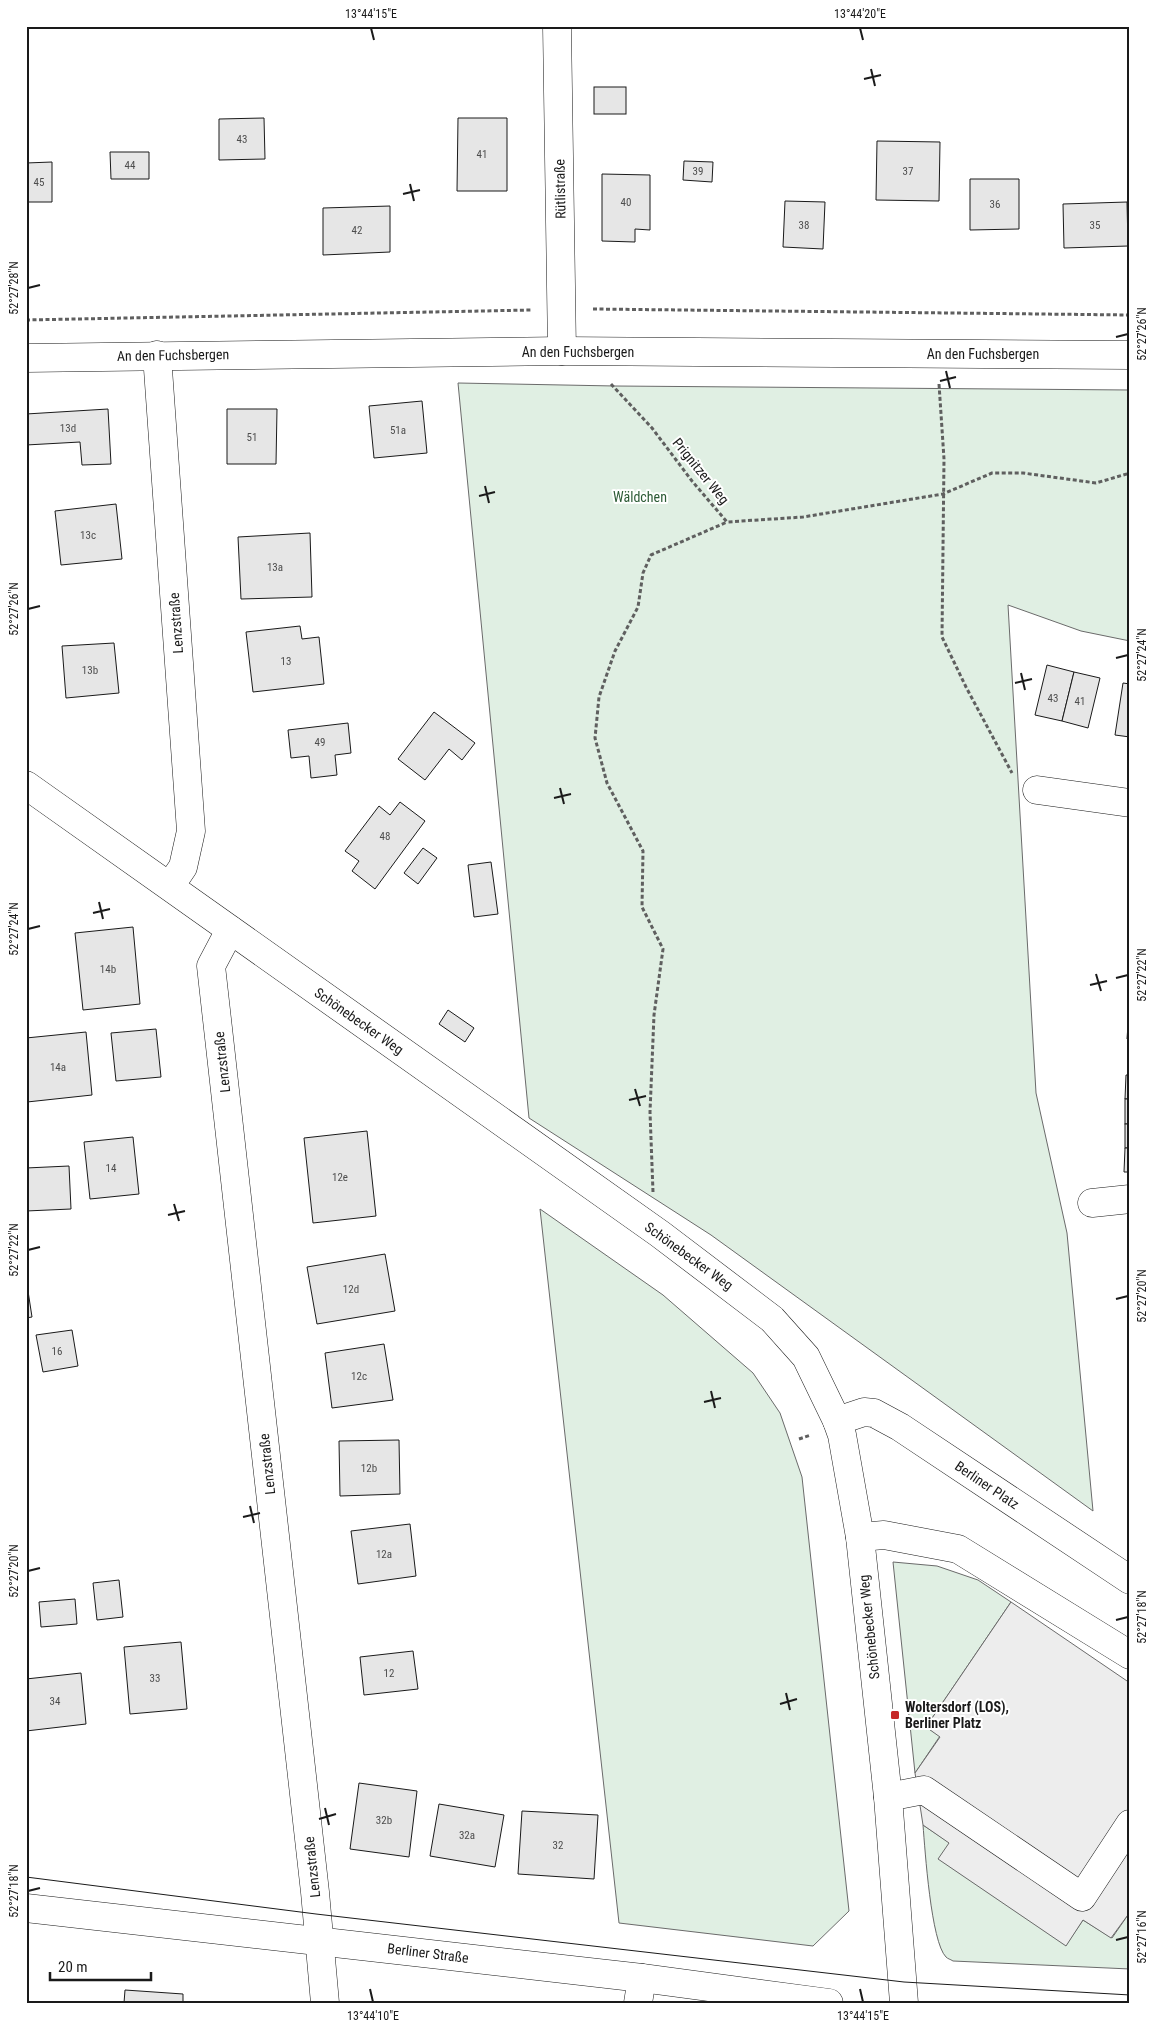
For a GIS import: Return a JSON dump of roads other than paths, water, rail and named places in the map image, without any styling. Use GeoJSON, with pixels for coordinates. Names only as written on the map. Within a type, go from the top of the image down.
{"type":"FeatureCollection","features":[{"type":"Feature","properties":{"kind":"street","name":"Rütlistraße"},"geometry":{"type":"LineString","coordinates":[[557,26],[562,351]]}},
{"type":"Feature","properties":{"kind":"street","name":"An den Fuchsbergen"},"geometry":{"type":"LineString","coordinates":[[26,358],[562,351],[1130,355]]}},
{"type":"Feature","properties":{"kind":"street","name":"Lenzstraße"},"geometry":{"type":"LineString","coordinates":[[156,355],[191,831],[183,867],[170,886]]}},
{"type":"Feature","properties":{"kind":"street","name":"Schönebecker Weg"},"geometry":{"type":"LineString","coordinates":[[26,785],[660,1234],[772,1319],[806,1357],[842,1435],[860,1537],[888,1797],[904,2003]]}},
{"type":"Feature","properties":{"kind":"street"},"geometry":{"type":"LineString","coordinates":[[1037,790],[1130,803]]}},
{"type":"Feature","properties":{"kind":"street","name":"Lenzstraße"},"geometry":{"type":"LineString","coordinates":[[230,930],[211,966],[325,2003]]}},
{"type":"Feature","properties":{"kind":"street"},"geometry":{"type":"LineString","coordinates":[[1092,1203],[1130,1199]]}},
{"type":"Feature","properties":{"kind":"street","name":"Berliner Platz"},"geometry":{"type":"LineString","coordinates":[[837,1421],[864,1412],[874,1413],[900,1426],[1130,1580]]}},
{"type":"Feature","properties":{"kind":"street"},"geometry":{"type":"LineString","coordinates":[[860,1537],[884,1535],[958,1549],[1130,1655]]}},
{"type":"Feature","properties":{"kind":"street"},"geometry":{"type":"LineString","coordinates":[[888,1797],[924,1790],[1082,1897],[1130,1824]]}},
{"type":"Feature","properties":{"kind":"street","name":"Berliner Straße"},"geometry":{"type":"LineString","coordinates":[[26,1908],[319,1941],[640,1990],[829,2003]]}},
{"type":"Feature","properties":{"kind":"tram line"},"geometry":{"type":"LineString","coordinates":[[26,1877],[316,1914],[904,1982],[1130,1995]]}},
{"type":"Feature","properties":{"kind":"place","name":"Woltersdorf (LOS), Berliner Platz"},"geometry":{"type":"Point","coordinates":[895,1715]}},
{"type":"Feature","properties":{"kind":"park label","name":"Wäldchen"},"geometry":{"type":"Point","coordinates":[640,497]}}]}
